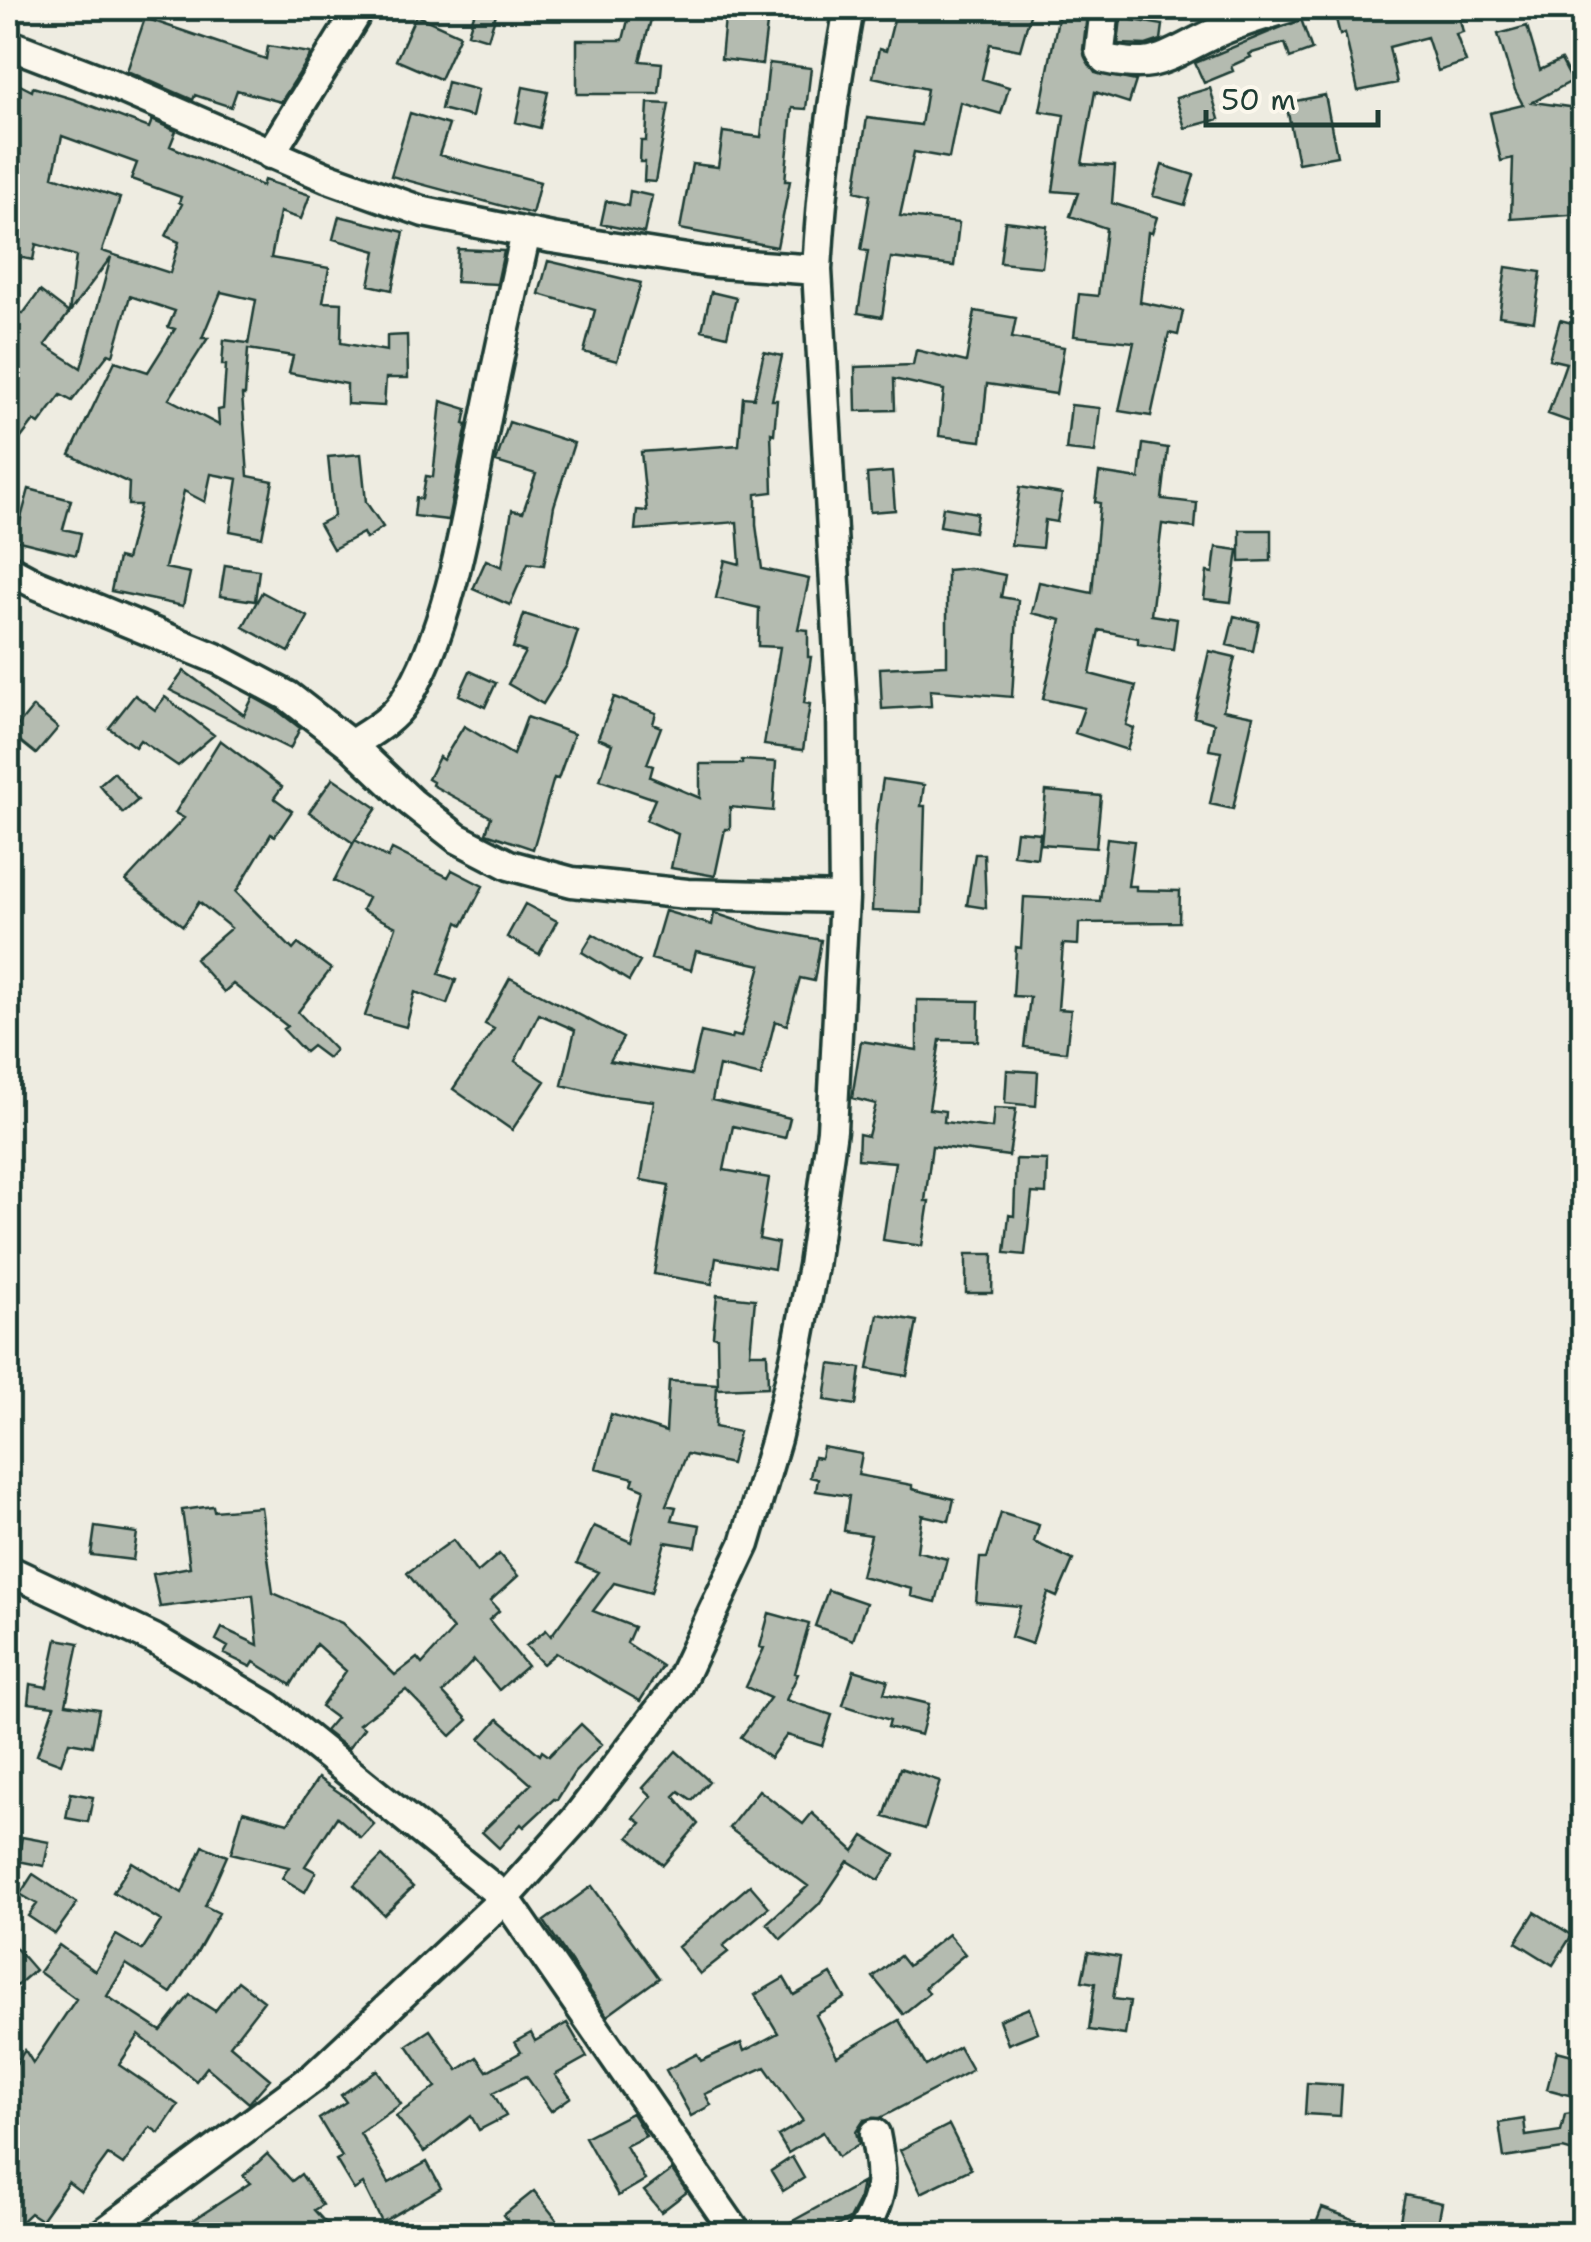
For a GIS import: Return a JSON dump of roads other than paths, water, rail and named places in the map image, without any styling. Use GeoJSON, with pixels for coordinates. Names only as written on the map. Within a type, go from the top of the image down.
{"type":"FeatureCollection","features":[{"type":"Feature","properties":{"kind":"street"},"geometry":{"type":"LineString","coordinates":[[270,154],[360,8]]}},
{"type":"Feature","properties":{"kind":"street"},"geometry":{"type":"LineString","coordinates":[[102,2234],[314,2076],[506,1898],[575,1820],[678,1686],[745,1544],[776,1439],[813,1266],[832,1130],[844,898],[842,706],[818,270],[831,108],[849,8]]}},
{"type":"Feature","properties":{"kind":"street"},"geometry":{"type":"LineString","coordinates":[[1105,8],[1100,51],[1104,59],[1131,64],[1152,63],[1180,54],[1206,37],[1288,8]]}},
{"type":"Feature","properties":{"kind":"street"},"geometry":{"type":"LineString","coordinates":[[8,44],[112,84],[270,154],[424,212],[706,262],[818,270]]}},
{"type":"Feature","properties":{"kind":"street"},"geometry":{"type":"LineString","coordinates":[[351,745],[402,706],[420,675],[440,620],[466,520],[526,233]]}},
{"type":"Feature","properties":{"kind":"street"},"geometry":{"type":"LineString","coordinates":[[8,569],[220,660],[288,696],[351,745],[411,802],[457,838],[509,865],[572,882],[687,894],[844,898]]}},
{"type":"Feature","properties":{"kind":"street"},"geometry":{"type":"LineString","coordinates":[[8,1570],[154,1639],[268,1707],[506,1898],[737,2234]]}},
{"type":"Feature","properties":{"kind":"street"},"geometry":{"type":"LineString","coordinates":[[861,2234],[878,2207],[882,2167],[875,2134]]}}]}
